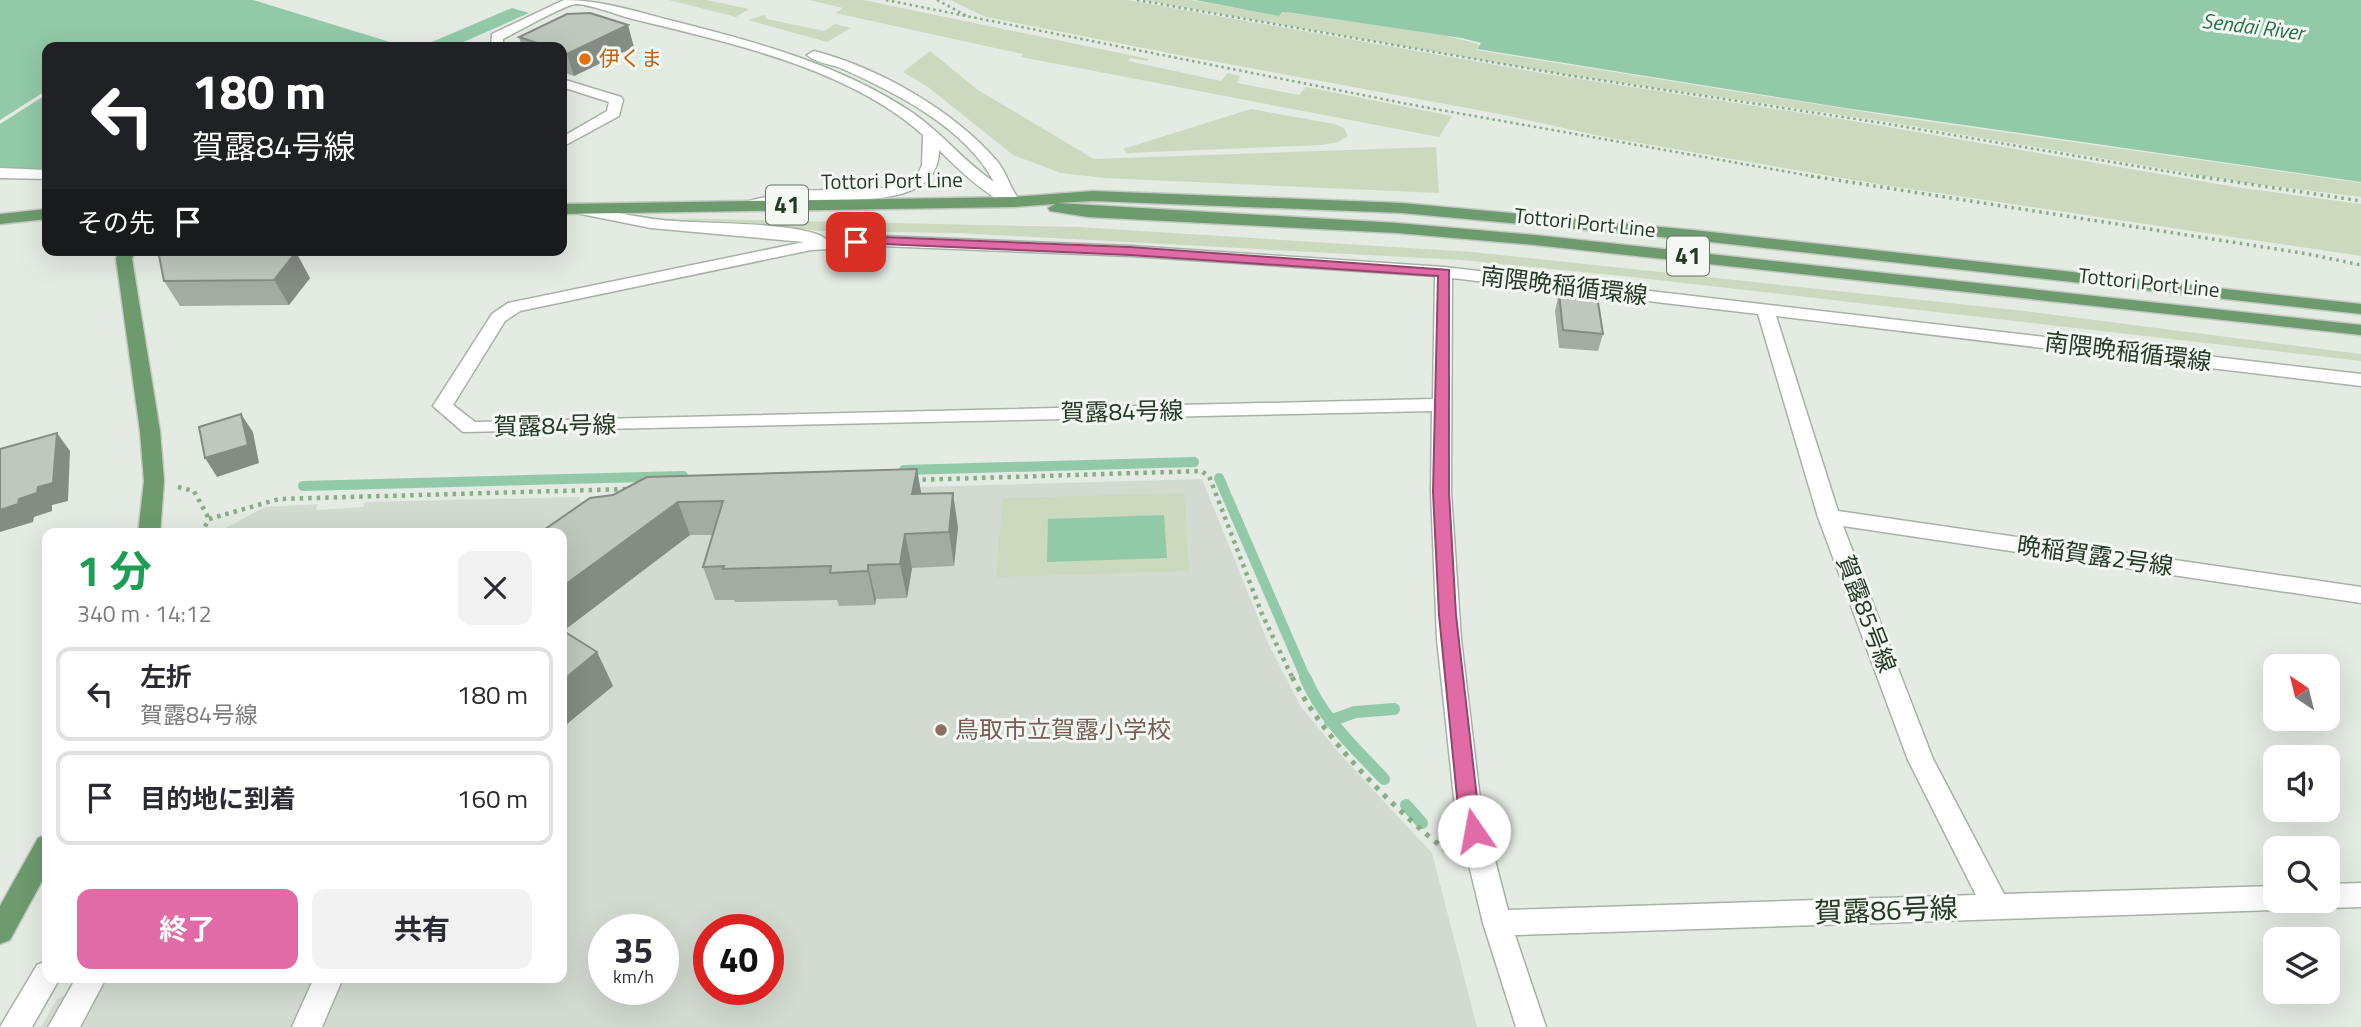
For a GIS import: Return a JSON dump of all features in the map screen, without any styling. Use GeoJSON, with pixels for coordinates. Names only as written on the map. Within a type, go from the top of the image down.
{"type":"FeatureCollection","features":[{"type":"Feature","properties":{"kind":"main road","name":"Tottori Port Line"},"geometry":{"type":"LineString","coordinates":[[569,209],[1013,202],[1093,196],[1402,208],[1693,235],[2361,309]]}},
{"type":"Feature","properties":{"kind":"main road","name":"Tottori Port Line"},"geometry":{"type":"LineString","coordinates":[[1013,202],[1088,212],[1397,228],[1535,240],[2361,330]]}},
{"type":"Feature","properties":{"kind":"main road"},"geometry":{"type":"LineString","coordinates":[[0,219],[42,215]]}},
{"type":"Feature","properties":{"kind":"main road"},"geometry":{"type":"LineString","coordinates":[[125,256],[149,431],[153,481],[149,528]]}},
{"type":"Feature","properties":{"kind":"main road"},"geometry":{"type":"LineString","coordinates":[[0,931],[42,856]]}},
{"type":"Feature","properties":{"kind":"street"},"geometry":{"type":"LineString","coordinates":[[496,42],[497,37],[574,0],[688,29],[802,64],[845,82],[905,114],[930,133],[969,171],[1013,202]]}},
{"type":"Feature","properties":{"kind":"street"},"geometry":{"type":"LineString","coordinates":[[620,0],[807,52],[882,82],[923,104],[974,145],[993,166],[1013,202]]}},
{"type":"Feature","properties":{"kind":"street"},"geometry":{"type":"LineString","coordinates":[[567,85],[616,100],[614,114],[567,140]]}},
{"type":"Feature","properties":{"kind":"street"},"geometry":{"type":"LineString","coordinates":[[752,205],[800,196],[880,192],[911,186],[926,174],[932,154],[930,133]]}},
{"type":"Feature","properties":{"kind":"street"},"geometry":{"type":"LineString","coordinates":[[0,173],[42,175]]}},
{"type":"Feature","properties":{"kind":"street"},"geometry":{"type":"LineString","coordinates":[[569,209],[663,226],[785,233],[831,244]]}},
{"type":"Feature","properties":{"kind":"street","name":"賀露84号線"},"geometry":{"type":"LineString","coordinates":[[1442,405],[470,428],[443,406],[498,318],[514,307],[811,245],[883,241],[1130,251],[1444,272]]}},
{"type":"Feature","properties":{"kind":"street","name":"南隈晩稲循環線"},"geometry":{"type":"LineString","coordinates":[[1531,1027],[1497,923],[1468,807],[1449,639],[1441,492],[1444,272],[2361,380]]}},
{"type":"Feature","properties":{"kind":"street","name":"賀露85号線"},"geometry":{"type":"LineString","coordinates":[[1765,310],[1829,517],[1921,760],[1996,906]]}},
{"type":"Feature","properties":{"kind":"street","name":"晩稲賀露2号線"},"geometry":{"type":"LineString","coordinates":[[1829,517],[2361,595]]}},
{"type":"Feature","properties":{"kind":"street"},"geometry":{"type":"LineString","coordinates":[[2340,896],[2361,895]]}},
{"type":"Feature","properties":{"kind":"street","name":"賀露86号線"},"geometry":{"type":"LineString","coordinates":[[1497,923],[2263,898]]}},
{"type":"Feature","properties":{"kind":"street"},"geometry":{"type":"LineString","coordinates":[[15,1027],[42,983]]}},
{"type":"Feature","properties":{"kind":"street"},"geometry":{"type":"LineString","coordinates":[[64,1027],[89,983]]}},
{"type":"Feature","properties":{"kind":"street"},"geometry":{"type":"LineString","coordinates":[[307,1027],[327,983]]}},
{"type":"Feature","properties":{"kind":"path"},"geometry":{"type":"LineString","coordinates":[[886,0],[1615,143],[1941,199],[2308,254],[2361,265]]}},
{"type":"Feature","properties":{"kind":"path"},"geometry":{"type":"LineString","coordinates":[[937,0],[971,18]]}},
{"type":"Feature","properties":{"kind":"path"},"geometry":{"type":"LineString","coordinates":[[1137,0],[1566,75],[2361,201]]}},
{"type":"Feature","properties":{"kind":"path"},"geometry":{"type":"LineString","coordinates":[[912,480],[1201,471],[1209,476],[1250,584],[1300,693],[1311,711],[1362,770],[1427,836],[1486,880]]}},
{"type":"Feature","properties":{"kind":"path"},"geometry":{"type":"LineString","coordinates":[[153,481],[194,491],[209,519]]}},
{"type":"Feature","properties":{"kind":"path"},"geometry":{"type":"LineString","coordinates":[[204,528],[209,519],[279,499],[637,488]]}},
{"type":"Feature","properties":{"kind":"shaded area"},"geometry":{"type":"Polygon","coordinates":[[[669,0],[707,0],[749,9],[736,17],[669,0]]]}},
{"type":"Feature","properties":{"kind":"shaded area"},"geometry":{"type":"Polygon","coordinates":[[[809,0],[863,0],[1149,59],[1147,61],[1131,58],[1128,61],[1221,81],[1228,73],[1240,76],[1237,83],[1299,95],[1306,87],[1452,116],[1439,137],[1021,57],[1023,54],[835,13],[843,8],[809,0]]]}},
{"type":"Feature","properties":{"kind":"shaded area"},"geometry":{"type":"Polygon","coordinates":[[[950,0],[1127,0],[1547,74],[1841,119],[2235,187],[2361,204],[2361,256],[1877,184],[1605,137],[1500,114],[986,17],[950,0]]]}},
{"type":"Feature","properties":{"kind":"shaded area"},"geometry":{"type":"Polygon","coordinates":[[[1142,0],[1191,0],[1280,16],[1284,12],[1443,35],[1479,44],[1476,50],[1897,117],[2361,183],[2361,197],[2240,182],[1882,121],[1562,74],[1142,0]]]}},
{"type":"Feature","properties":{"kind":"shaded area"},"geometry":{"type":"Polygon","coordinates":[[[764,15],[767,19],[824,31],[835,24],[851,28],[827,42],[748,20],[764,15]]]}},
{"type":"Feature","properties":{"kind":"shaded area"},"geometry":{"type":"Polygon","coordinates":[[[930,51],[978,90],[1094,159],[1436,147],[1439,193],[1104,178],[1061,173],[1013,155],[928,87],[903,72],[930,51]]]}},
{"type":"Feature","properties":{"kind":"shaded area"},"geometry":{"type":"Polygon","coordinates":[[[1251,109],[1334,124],[1344,128],[1348,136],[1338,142],[1321,145],[1127,153],[1123,149],[1251,109]]]}},
{"type":"Feature","properties":{"kind":"shaded area"},"geometry":{"type":"Polygon","coordinates":[[[664,218],[1078,227],[1472,252],[2025,311],[2361,354],[2361,361],[1462,260],[958,233],[821,231],[751,223],[664,218]]]}},
{"type":"Feature","properties":{"kind":"shaded area","name":"鳥取市立賀露小学校"},"geometry":{"type":"Polygon","coordinates":[[[1202,479],[1269,645],[1301,707],[1340,754],[1432,853],[1477,1027],[41,1027],[57,999],[73,990],[77,983],[567,983],[567,528],[226,528],[265,507],[318,504],[316,510],[363,507],[365,502],[579,497],[580,501],[603,500],[605,496],[1202,479]]]}},
{"type":"Feature","properties":{"kind":"shaded area"},"geometry":{"type":"Polygon","coordinates":[[[1184,493],[1189,571],[996,577],[1003,498],[1184,493]]]}},
{"type":"Feature","properties":{"kind":"water"},"geometry":{"type":"Polygon","coordinates":[[[0,0],[253,0],[390,42],[42,42],[42,93],[0,120],[0,0]]]}},
{"type":"Feature","properties":{"kind":"water","name":"Sendai River"},"geometry":{"type":"Polygon","coordinates":[[[1195,0],[2361,0],[2361,182],[1845,108],[1477,49],[1481,43],[1462,38],[1293,13],[1283,12],[1279,16],[1195,0]]]}},
{"type":"Feature","properties":{"kind":"water"},"geometry":{"type":"Polygon","coordinates":[[[512,8],[529,13],[463,42],[432,42],[512,8]]]}},
{"type":"Feature","properties":{"kind":"water"},"geometry":{"type":"Polygon","coordinates":[[[42,97],[42,170],[0,169],[0,124],[42,97]]]}},
{"type":"Feature","properties":{"kind":"water"},"geometry":{"type":"Polygon","coordinates":[[[1164,515],[1167,558],[1047,562],[1048,519],[1164,515]]]}},
{"type":"Feature","properties":{"kind":"building"},"geometry":{"type":"Polygon","coordinates":[[[590,13],[628,25],[567,54],[567,42],[534,42],[519,37],[567,14],[590,13]]]}},
{"type":"Feature","properties":{"kind":"building"},"geometry":{"type":"Polygon","coordinates":[[[159,256],[293,256],[274,280],[164,281],[159,256]]]}},
{"type":"Feature","properties":{"kind":"building"},"geometry":{"type":"Polygon","coordinates":[[[1559,293],[1597,296],[1603,334],[1563,330],[1559,293]]]}},
{"type":"Feature","properties":{"kind":"building"},"geometry":{"type":"Polygon","coordinates":[[[241,414],[248,445],[205,458],[199,427],[241,414]]]}},
{"type":"Feature","properties":{"kind":"building"},"geometry":{"type":"Polygon","coordinates":[[[57,433],[53,483],[38,487],[37,493],[0,510],[0,449],[57,433]]]}},
{"type":"Feature","properties":{"kind":"building"},"geometry":{"type":"Polygon","coordinates":[[[917,469],[912,494],[953,493],[949,532],[905,534],[900,564],[868,565],[868,571],[830,573],[831,566],[723,569],[724,566],[703,567],[723,501],[678,502],[567,583],[567,528],[547,528],[590,498],[613,495],[647,477],[917,469]]]}},
{"type":"Feature","properties":{"kind":"building"},"geometry":{"type":"Polygon","coordinates":[[[567,633],[597,652],[567,677],[567,633]]]}},
{"type":"Feature","properties":{"kind":"waterway"},"geometry":{"type":"LineString","coordinates":[[904,470],[1194,462]]}},
{"type":"Feature","properties":{"kind":"waterway"},"geometry":{"type":"LineString","coordinates":[[303,486],[683,476]]}},
{"type":"Feature","properties":{"kind":"waterway"},"geometry":{"type":"LineString","coordinates":[[1219,478],[1306,679]]}},
{"type":"Feature","properties":{"kind":"waterway"},"geometry":{"type":"LineString","coordinates":[[1305,677],[1320,706],[1331,721]]}},
{"type":"Feature","properties":{"kind":"waterway"},"geometry":{"type":"LineString","coordinates":[[1331,721],[1355,712],[1394,709]]}},
{"type":"Feature","properties":{"kind":"waterway"},"geometry":{"type":"LineString","coordinates":[[1331,721],[1384,779]]}},
{"type":"Feature","properties":{"kind":"waterway"},"geometry":{"type":"LineString","coordinates":[[1406,805],[1422,823]]}},
{"type":"Feature","properties":{"kind":"place","name":"伊くま"},"geometry":{"type":"Point","coordinates":[585,59]}},
{"type":"Feature","properties":{"kind":"place","name":"鳥取市立賀露小学校"},"geometry":{"type":"Point","coordinates":[941,730]}},
{"type":"Feature","properties":{"kind":"route"},"geometry":{"type":"LineString","coordinates":[[856,242],[1130,251],[1444,272],[1441,492],[1449,639],[1468,807],[1474,831]]}}]}
